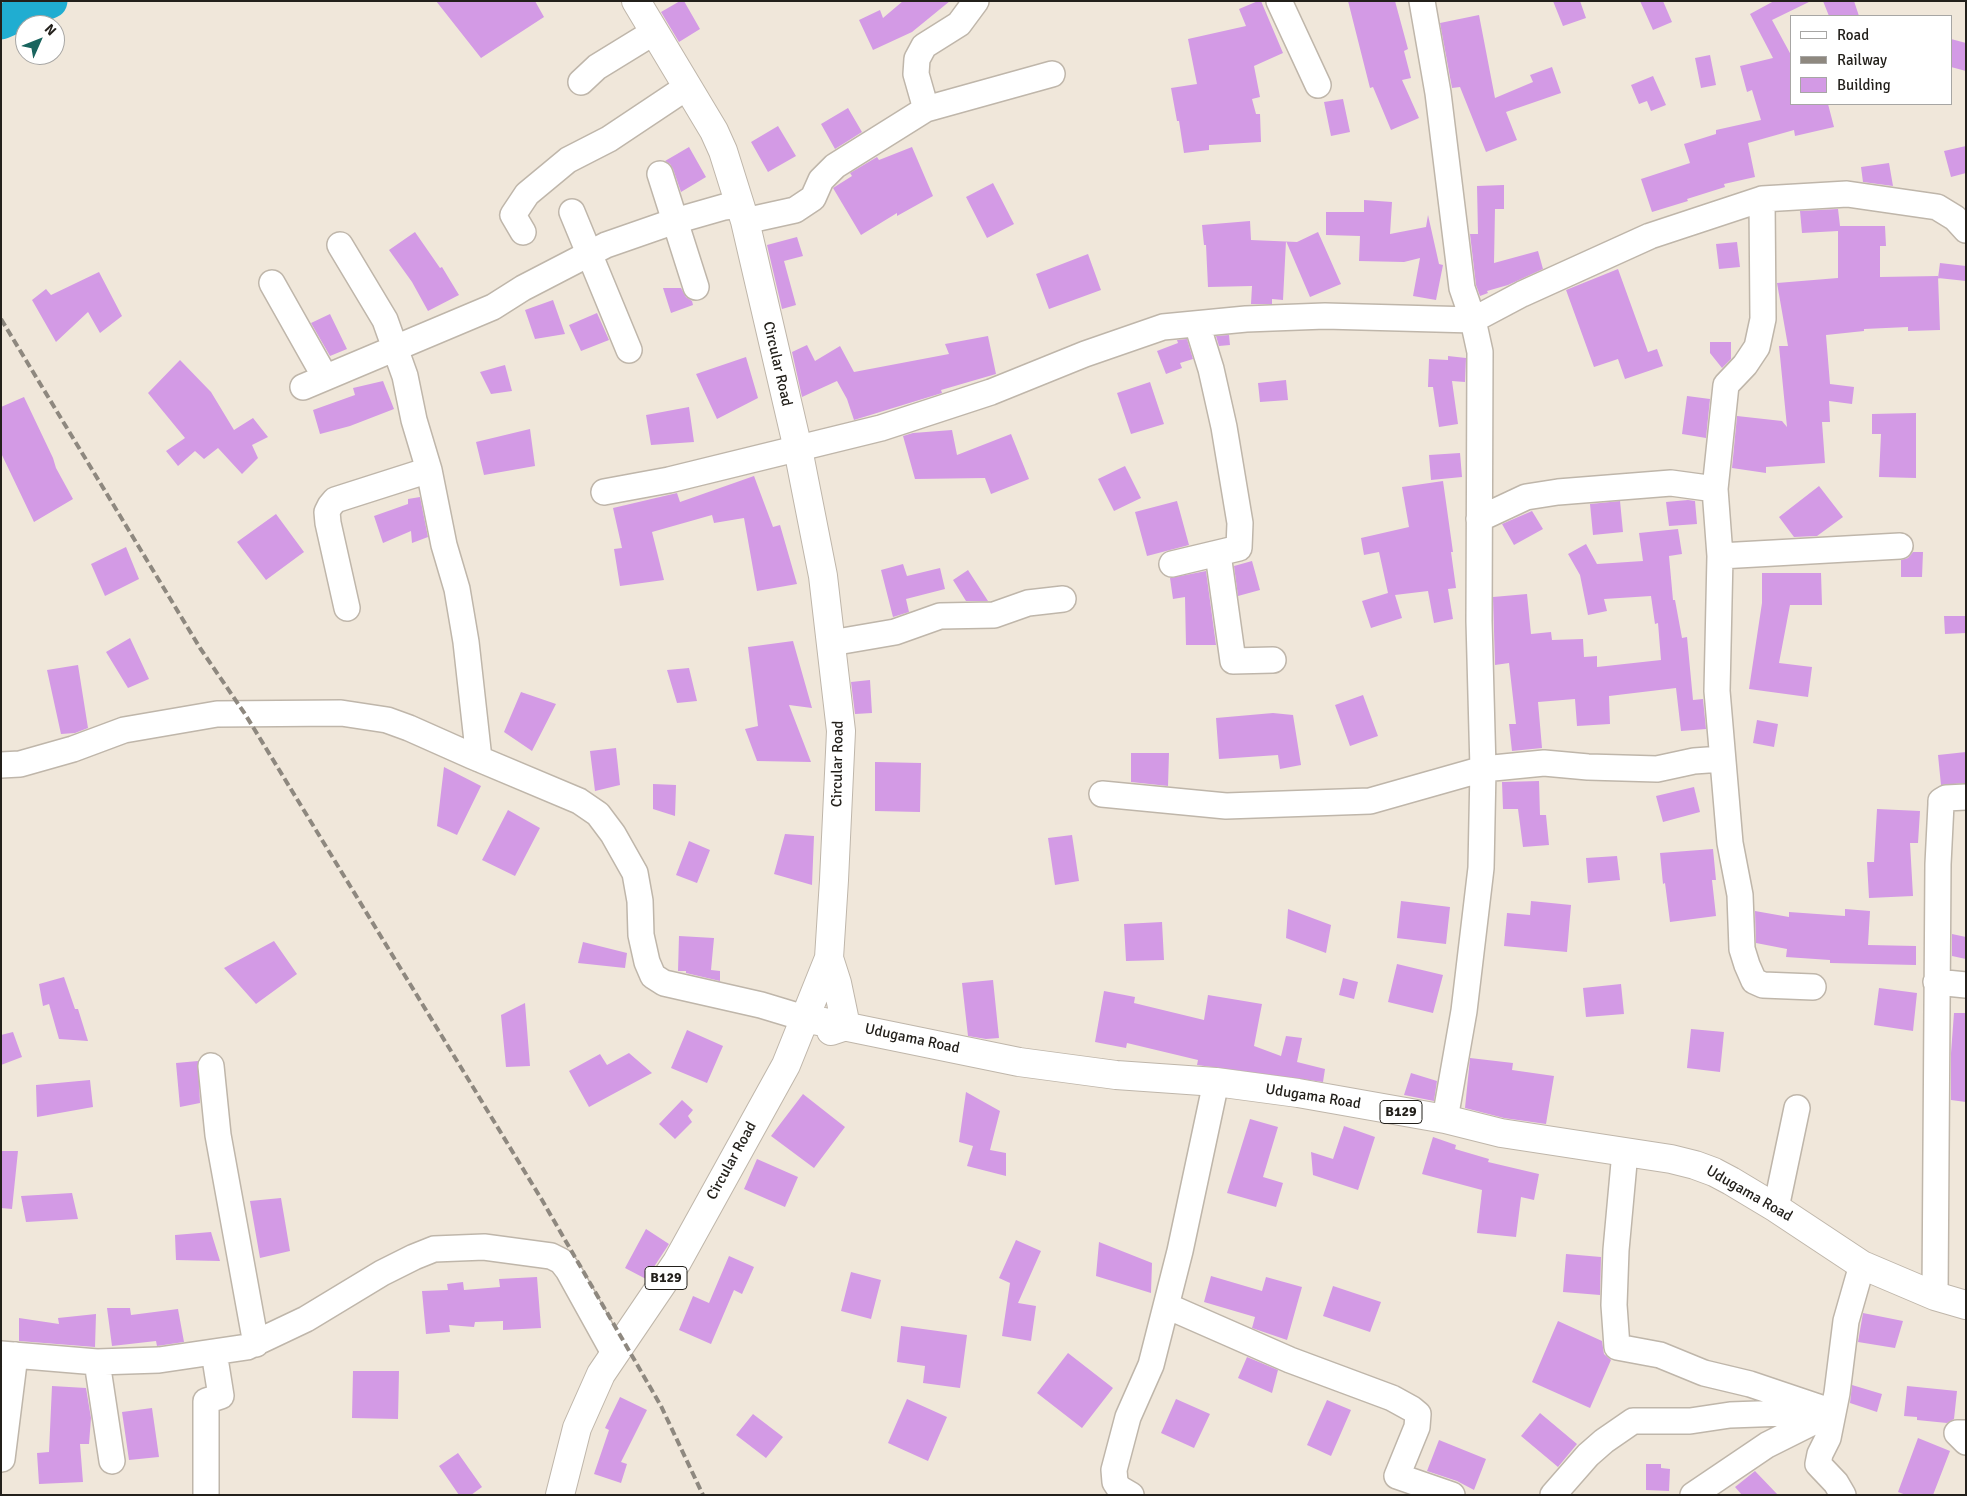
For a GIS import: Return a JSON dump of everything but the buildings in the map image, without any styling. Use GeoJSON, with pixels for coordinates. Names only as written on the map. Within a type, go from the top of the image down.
{"type":"FeatureCollection","features":[{"type":"Feature","properties":{"kind":"main road","name":"Circular Road"},"geometry":{"type":"LineString","coordinates":[[560,1495],[577,1428],[601,1374],[677,1262],[786,1065],[829,958],[841,731],[823,576],[798,449],[743,213],[714,131],[636,1]]}},
{"type":"Feature","properties":{"kind":"main road"},"geometry":{"type":"LineString","coordinates":[[786,1065],[808,1044],[846,1026],[837,983],[829,958]]}},
{"type":"Feature","properties":{"kind":"main road","name":"Udugama Road"},"geometry":{"type":"LineString","coordinates":[[804,1018],[1020,1062],[1116,1075],[1216,1082],[1298,1093],[1445,1119],[1501,1132],[1671,1159],[1708,1170],[1776,1208],[1862,1265],[1935,1296],[1966,1305]]}},
{"type":"Feature","properties":{"kind":"street"},"geometry":{"type":"LineString","coordinates":[[926,109],[916,74],[917,59],[924,46],[959,24],[976,1]]}},
{"type":"Feature","properties":{"kind":"street"},"geometry":{"type":"LineString","coordinates":[[1279,1],[1318,85]]}},
{"type":"Feature","properties":{"kind":"street"},"geometry":{"type":"LineString","coordinates":[[1422,1],[1439,103],[1462,288],[1473,320],[1480,352],[1480,692],[1483,769],[1481,868],[1476,924],[1464,1011],[1445,1119]]}},
{"type":"Feature","properties":{"kind":"street"},"geometry":{"type":"LineString","coordinates":[[581,82],[597,67],[654,32]]}},
{"type":"Feature","properties":{"kind":"street"},"geometry":{"type":"LineString","coordinates":[[272,283],[316,378],[492,307],[523,288],[589,253],[625,238],[724,207],[743,213],[795,210],[813,198],[821,180],[835,166],[926,109],[1052,74]]}},
{"type":"Feature","properties":{"kind":"street"},"geometry":{"type":"LineString","coordinates":[[522,232],[513,215],[526,194],[568,160],[608,139],[687,87]]}},
{"type":"Feature","properties":{"kind":"street"},"geometry":{"type":"LineString","coordinates":[[660,174],[696,287]]}},
{"type":"Feature","properties":{"kind":"street"},"geometry":{"type":"LineString","coordinates":[[604,492],[669,480],[881,428],[991,392],[1085,354],[1163,327],[1246,319],[1325,316],[1473,320],[1522,294],[1650,236],[1762,199],[1847,194],[1937,207],[1955,218],[1966,230]]}},
{"type":"Feature","properties":{"kind":"street"},"geometry":{"type":"LineString","coordinates":[[1762,199],[1763,319],[1757,347],[1745,365],[1726,385],[1715,489],[1720,556],[1717,692],[1730,843],[1740,895],[1742,949],[1750,975],[1754,981],[1763,984],[1813,987]]}},
{"type":"Feature","properties":{"kind":"street"},"geometry":{"type":"LineString","coordinates":[[572,212],[629,350]]}},
{"type":"Feature","properties":{"kind":"street"},"geometry":{"type":"LineString","coordinates":[[340,245],[385,320],[405,376],[414,420],[429,470],[444,545],[457,589],[479,759]]}},
{"type":"Feature","properties":{"kind":"street"},"geometry":{"type":"LineString","coordinates":[[1172,564],[1239,548],[1240,523],[1224,426],[1211,370],[1197,324]]}},
{"type":"Feature","properties":{"kind":"street"},"geometry":{"type":"LineString","coordinates":[[347,608],[328,522],[327,512],[330,506],[335,500],[429,470]]}},
{"type":"Feature","properties":{"kind":"street"},"geometry":{"type":"LineString","coordinates":[[1479,519],[1526,497],[1558,492],[1671,483],[1715,489]]}},
{"type":"Feature","properties":{"kind":"street"},"geometry":{"type":"LineString","coordinates":[[1720,556],[1900,546]]}},
{"type":"Feature","properties":{"kind":"street"},"geometry":{"type":"LineString","coordinates":[[1218,554],[1233,660],[1273,660]]}},
{"type":"Feature","properties":{"kind":"street"},"geometry":{"type":"LineString","coordinates":[[831,643],[895,632],[940,616],[994,615],[1028,603],[1063,599]]}},
{"type":"Feature","properties":{"kind":"street"},"geometry":{"type":"LineString","coordinates":[[1,766],[20,764],[56,754],[134,728],[217,714],[341,713],[387,720],[579,802],[598,814],[613,834],[634,873],[640,901],[641,935],[646,962],[653,976],[664,983],[761,1005],[804,1018]]}},
{"type":"Feature","properties":{"kind":"street"},"geometry":{"type":"LineString","coordinates":[[1102,794],[1226,806],[1370,801],[1483,769],[1544,763],[1588,767],[1657,769],[1694,761],[1722,759]]}},
{"type":"Feature","properties":{"kind":"street"},"geometry":{"type":"LineString","coordinates":[[1935,1296],[1936,982],[1941,801],[1946,798],[1966,797]]}},
{"type":"Feature","properties":{"kind":"street"},"geometry":{"type":"LineString","coordinates":[[1936,982],[1966,985]]}},
{"type":"Feature","properties":{"kind":"street"},"geometry":{"type":"LineString","coordinates":[[211,1066],[218,1135],[256,1344]]}},
{"type":"Feature","properties":{"kind":"street"},"geometry":{"type":"LineString","coordinates":[[1131,1495],[1119,1488],[1115,1482],[1114,1470],[1128,1417],[1151,1364],[1167,1306],[1216,1082]]}},
{"type":"Feature","properties":{"kind":"street"},"geometry":{"type":"LineString","coordinates":[[1776,1208],[1797,1108]]}},
{"type":"Feature","properties":{"kind":"street"},"geometry":{"type":"LineString","coordinates":[[1626,1152],[1616,1259],[1614,1305],[1617,1347],[1660,1355],[1704,1373],[1750,1384],[1833,1412]]}},
{"type":"Feature","properties":{"kind":"street"},"geometry":{"type":"LineString","coordinates":[[2,1459],[8,1354],[97,1362],[159,1360],[256,1344],[306,1319],[382,1273],[414,1257],[434,1250],[484,1247],[552,1256],[561,1261],[568,1270],[614,1353]]}},
{"type":"Feature","properties":{"kind":"street"},"geometry":{"type":"LineString","coordinates":[[1843,1495],[1836,1483],[1818,1464],[1820,1454],[1828,1438],[1846,1321],[1862,1265]]}},
{"type":"Feature","properties":{"kind":"street"},"geometry":{"type":"LineString","coordinates":[[1167,1306],[1290,1360],[1392,1398],[1412,1408],[1418,1414],[1417,1428],[1393,1485],[1452,1495]]}},
{"type":"Feature","properties":{"kind":"street"},"geometry":{"type":"LineString","coordinates":[[206,1495],[206,1401],[220,1396],[214,1352]]}},
{"type":"Feature","properties":{"kind":"street"},"geometry":{"type":"LineString","coordinates":[[97,1362],[112,1461]]}},
{"type":"Feature","properties":{"kind":"street"},"geometry":{"type":"LineString","coordinates":[[1553,1495],[1588,1455],[1604,1441],[1633,1421],[1690,1421],[1730,1415],[1833,1412]]}},
{"type":"Feature","properties":{"kind":"street"},"geometry":{"type":"LineString","coordinates":[[1693,1495],[1767,1445],[1833,1412]]}},
{"type":"Feature","properties":{"kind":"street"},"geometry":{"type":"LineString","coordinates":[[1966,1433],[1957,1433],[1966,1442]]}},
{"type":"Feature","properties":{"kind":"waterway"},"geometry":{"type":"LineString","coordinates":[[1,22],[50,1]]}},
{"type":"Feature","properties":{"kind":"railway"},"geometry":{"type":"LineString","coordinates":[[1,319],[200,648],[245,714],[542,1200],[661,1406],[703,1495]]}}]}
